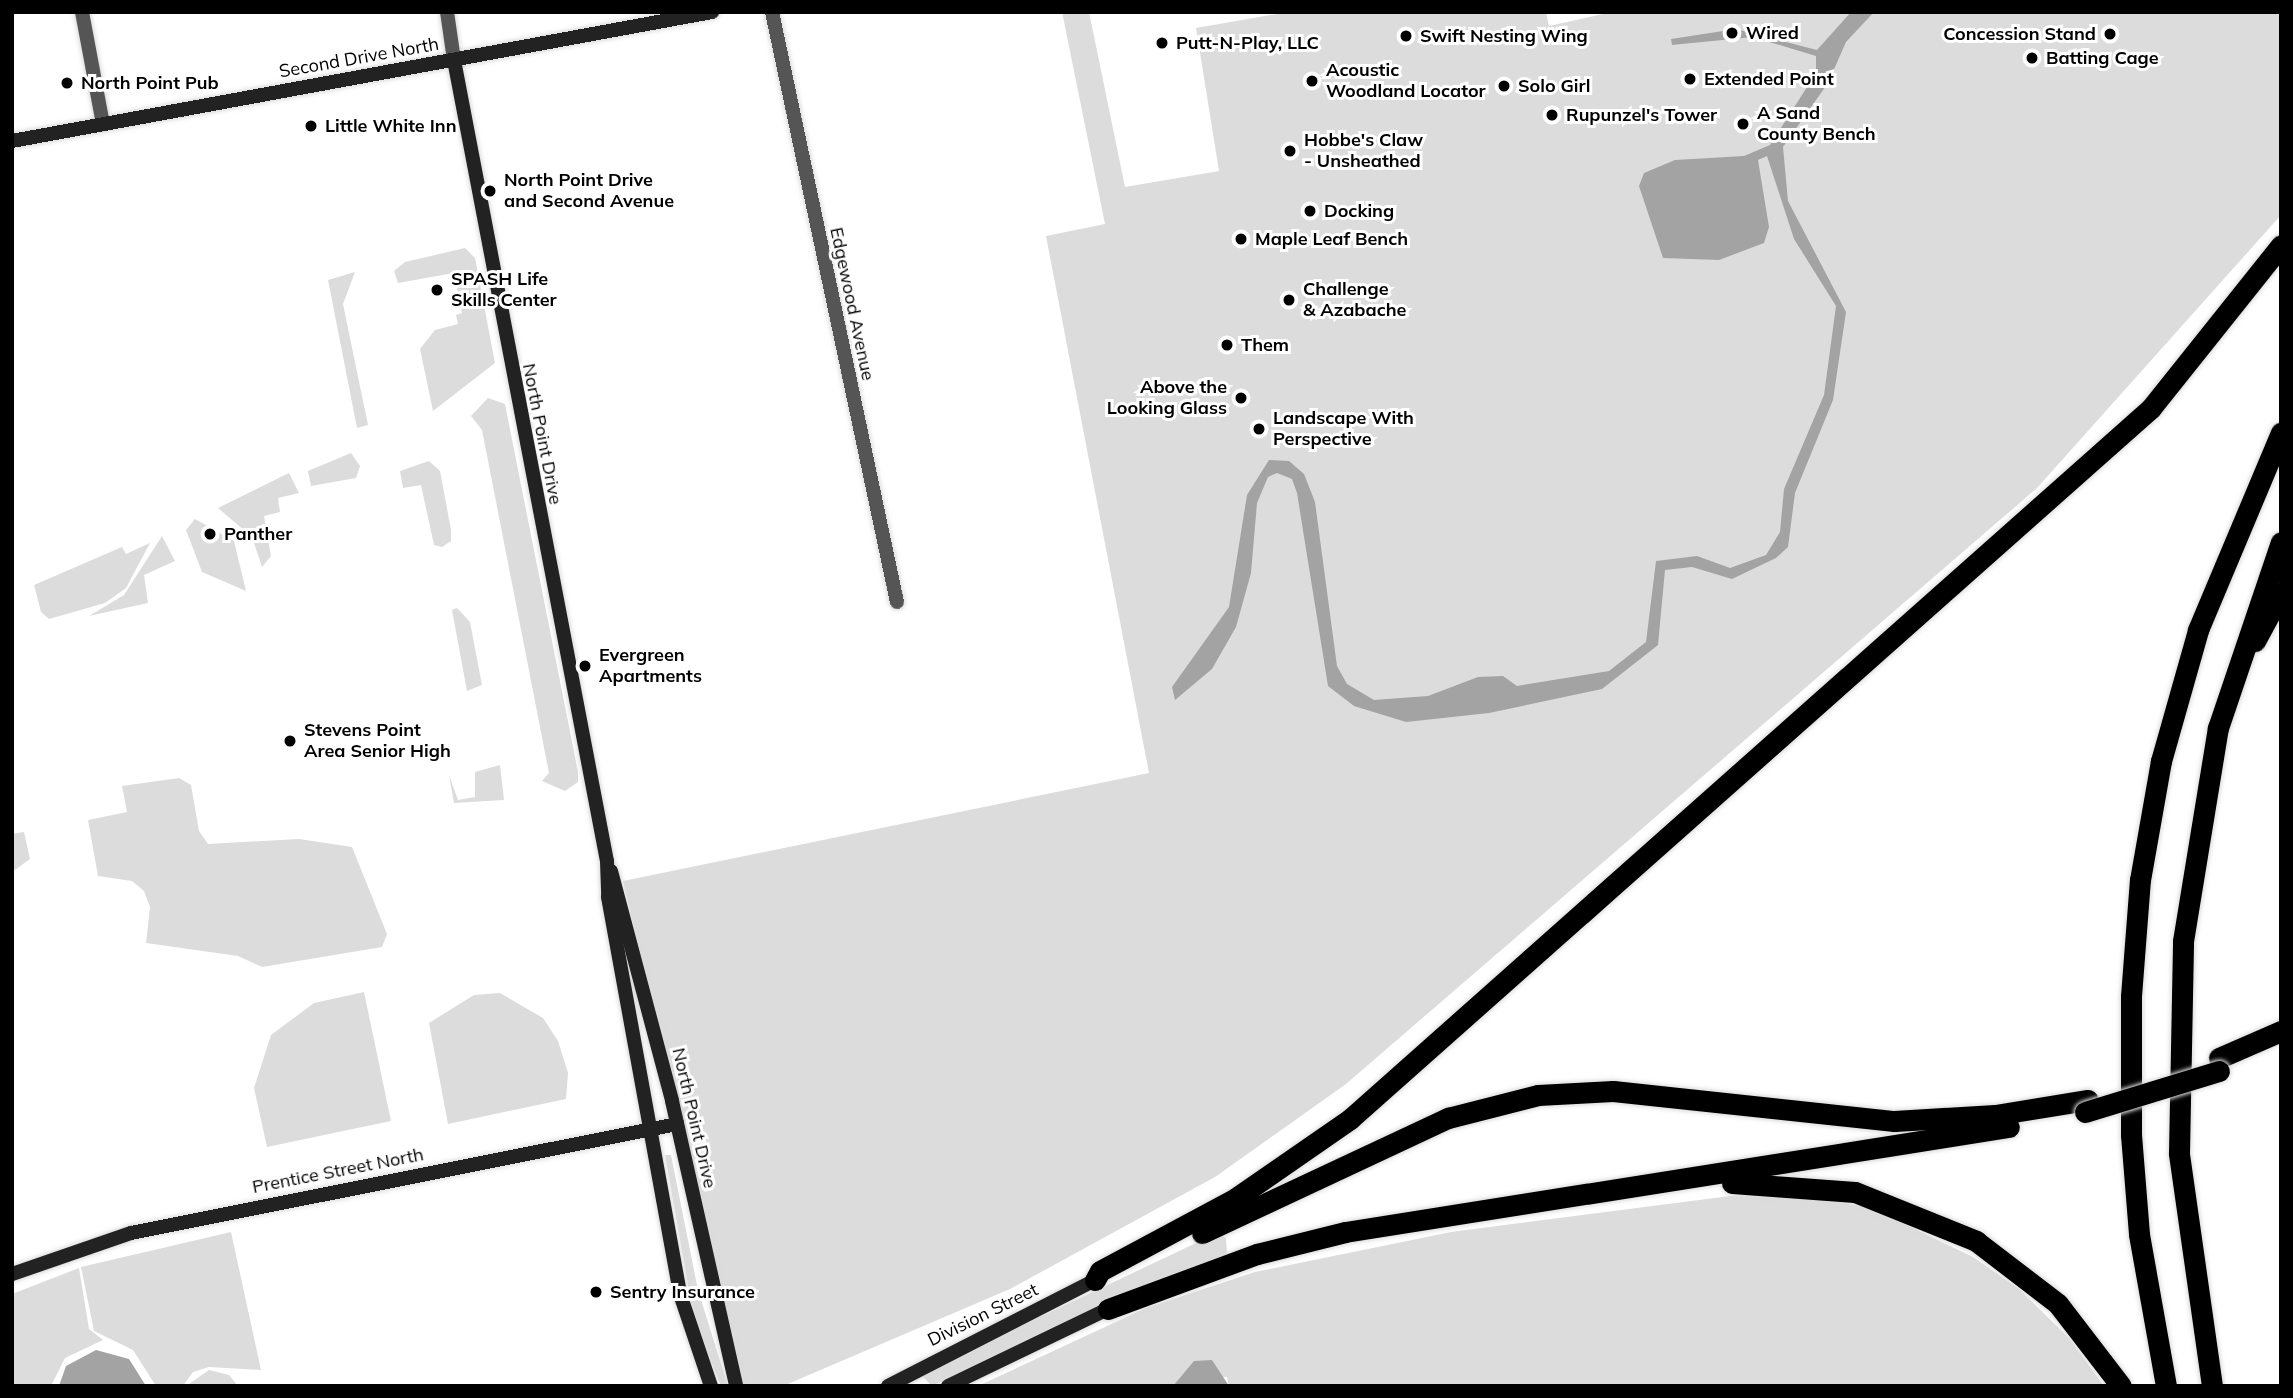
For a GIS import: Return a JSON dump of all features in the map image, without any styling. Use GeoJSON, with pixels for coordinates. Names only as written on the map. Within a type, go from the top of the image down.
{"type":"FeatureCollection","features":[{"type":"Feature","properties":{"kind":"highway"},"geometry":{"type":"LineString","coordinates":[[1095,1280],[1236,1198],[1350,1119],[2151,408],[2281,245]]}},
{"type":"Feature","properties":{"kind":"highway"},"geometry":{"type":"LineString","coordinates":[[2165,1386],[2139,1234],[2131,1135],[2131,996],[2140,880],[2161,761],[2198,630],[2281,433]]}},
{"type":"Feature","properties":{"kind":"highway"},"geometry":{"type":"LineString","coordinates":[[2212,1386],[2184,1212],[2176,1062],[2192,856],[2218,728],[2281,542]]}},
{"type":"Feature","properties":{"kind":"highway"},"geometry":{"type":"LineString","coordinates":[[2218,728],[2232,712],[2255,641],[2281,593]]}},
{"type":"Feature","properties":{"kind":"highway"},"geometry":{"type":"LineString","coordinates":[[2219,1065],[2281,1031]]}},
{"type":"Feature","properties":{"kind":"highway"},"geometry":{"type":"LineString","coordinates":[[1108,1309],[1310,1240],[1657,1184],[2087,1106],[2281,1046]]}},
{"type":"Feature","properties":{"kind":"highway"},"geometry":{"type":"LineString","coordinates":[[1095,1280],[1424,1128],[1506,1100],[1614,1091],[1894,1121],[2087,1106]]}},
{"type":"Feature","properties":{"kind":"highway"},"geometry":{"type":"LineString","coordinates":[[1657,1184],[1826,1187],[1937,1221],[2029,1278],[2084,1332],[2121,1386]]}},
{"type":"Feature","properties":{"kind":"street"},"geometry":{"type":"LineString","coordinates":[[82,12],[103,124]]}},
{"type":"Feature","properties":{"kind":"street","name":"North Point Drive"},"geometry":{"type":"LineString","coordinates":[[447,12],[607,861],[677,1124],[736,1386]]}},
{"type":"Feature","properties":{"kind":"street","name":"Second Drive North"},"geometry":{"type":"LineString","coordinates":[[12,141],[712,12]]}},
{"type":"Feature","properties":{"kind":"street","name":"Edgewood Avenue"},"geometry":{"type":"LineString","coordinates":[[772,12],[897,602]]}},
{"type":"Feature","properties":{"kind":"street","name":"North Point Drive"},"geometry":{"type":"LineString","coordinates":[[607,861],[608,897],[654,1129],[680,1294],[711,1386]]}},
{"type":"Feature","properties":{"kind":"street","name":"Prentice Street North"},"geometry":{"type":"LineString","coordinates":[[12,1274],[131,1233],[677,1124]]}},
{"type":"Feature","properties":{"kind":"street","name":"Division Street"},"geometry":{"type":"LineString","coordinates":[[888,1386],[1095,1280]]}},
{"type":"Feature","properties":{"kind":"street"},"geometry":{"type":"LineString","coordinates":[[948,1386],[1108,1309]]}},
{"type":"Feature","properties":{"kind":"shaded area"},"geometry":{"type":"Polygon","coordinates":[[[1062,12],[1089,12],[1125,187],[1219,171],[1196,28],[1288,12],[1546,12],[1549,26],[1612,12],[2281,12],[2281,215],[2037,488],[1346,1084],[1215,1177],[1010,1289],[783,1386],[741,1386],[623,881],[1149,773],[1046,236],[1105,224],[1062,12]]]}},
{"type":"Feature","properties":{"kind":"shaded area"},"geometry":{"type":"Polygon","coordinates":[[[1851,12],[1874,12],[1846,42],[1828,83],[1783,147],[1788,201],[1846,312],[1833,400],[1795,493],[1788,547],[1776,558],[1732,579],[1692,567],[1665,570],[1658,645],[1602,689],[1489,713],[1406,722],[1354,706],[1328,686],[1297,493],[1292,479],[1277,473],[1268,477],[1257,503],[1251,573],[1236,627],[1212,669],[1175,700],[1172,687],[1229,607],[1247,495],[1269,460],[1289,461],[1304,474],[1315,502],[1337,666],[1347,684],[1374,700],[1428,696],[1478,677],[1503,676],[1517,686],[1609,671],[1646,642],[1656,561],[1697,556],[1730,568],[1766,555],[1780,532],[1784,489],[1824,395],[1836,306],[1794,239],[1767,156],[1758,160],[1769,227],[1764,243],[1719,260],[1663,258],[1639,186],[1644,173],[1675,160],[1744,156],[1770,145],[1816,73],[1816,56],[1753,37],[1672,45],[1671,39],[1736,29],[1817,50],[1851,12]]]}},
{"type":"Feature","properties":{"kind":"shaded area"},"geometry":{"type":"Polygon","coordinates":[[[465,248],[475,258],[495,363],[433,411],[420,349],[435,330],[458,324],[456,315],[462,313],[454,273],[398,283],[394,271],[405,262],[465,248]]]}},
{"type":"Feature","properties":{"kind":"shaded area"},"geometry":{"type":"Polygon","coordinates":[[[355,272],[343,304],[368,425],[357,428],[328,280],[355,272]]]}},
{"type":"Feature","properties":{"kind":"shaded area"},"geometry":{"type":"Polygon","coordinates":[[[488,398],[505,404],[578,772],[578,782],[565,791],[542,781],[549,773],[482,430],[471,416],[488,398]]]}},
{"type":"Feature","properties":{"kind":"shaded area"},"geometry":{"type":"Polygon","coordinates":[[[351,453],[360,466],[356,478],[311,486],[308,471],[351,453]]]}},
{"type":"Feature","properties":{"kind":"shaded area"},"geometry":{"type":"Polygon","coordinates":[[[429,461],[440,471],[451,530],[451,541],[442,547],[434,545],[421,485],[403,488],[400,471],[429,461]]]}},
{"type":"Feature","properties":{"kind":"shaded area"},"geometry":{"type":"Polygon","coordinates":[[[289,473],[299,493],[278,498],[280,512],[264,516],[271,556],[262,567],[252,537],[218,508],[289,473]]]}},
{"type":"Feature","properties":{"kind":"shaded area"},"geometry":{"type":"Polygon","coordinates":[[[195,519],[234,541],[246,591],[202,572],[186,530],[195,519]]]}},
{"type":"Feature","properties":{"kind":"shaded area"},"geometry":{"type":"Polygon","coordinates":[[[162,536],[175,561],[144,575],[148,603],[89,616],[124,595],[162,536]]]}},
{"type":"Feature","properties":{"kind":"shaded area"},"geometry":{"type":"Polygon","coordinates":[[[150,543],[126,588],[105,603],[49,619],[41,612],[34,585],[122,547],[126,554],[150,543]]]}},
{"type":"Feature","properties":{"kind":"shaded area"},"geometry":{"type":"Polygon","coordinates":[[[457,608],[470,622],[482,685],[467,691],[452,610],[457,608]]]}},
{"type":"Feature","properties":{"kind":"shaded area"},"geometry":{"type":"Polygon","coordinates":[[[500,765],[504,800],[454,803],[449,775],[458,800],[475,797],[475,772],[500,765]]]}},
{"type":"Feature","properties":{"kind":"shaded area"},"geometry":{"type":"Polygon","coordinates":[[[179,778],[191,785],[199,831],[208,844],[299,839],[352,847],[387,934],[382,947],[262,967],[238,956],[146,943],[150,907],[144,891],[132,881],[98,876],[88,820],[127,812],[122,786],[179,778]]]}},
{"type":"Feature","properties":{"kind":"shaded area"},"geometry":{"type":"Polygon","coordinates":[[[24,832],[30,859],[12,872],[12,834],[24,832]]]}},
{"type":"Feature","properties":{"kind":"shaded area"},"geometry":{"type":"Polygon","coordinates":[[[364,992],[391,1121],[267,1147],[254,1088],[271,1035],[314,1003],[364,992]]]}},
{"type":"Feature","properties":{"kind":"shaded area"},"geometry":{"type":"Polygon","coordinates":[[[500,993],[543,1018],[558,1041],[568,1073],[566,1099],[448,1124],[429,1023],[474,995],[500,993]]]}},
{"type":"Feature","properties":{"kind":"shaded area"},"geometry":{"type":"Polygon","coordinates":[[[665,1155],[671,1155],[698,1290],[728,1386],[721,1386],[694,1319],[665,1155]]]}},
{"type":"Feature","properties":{"kind":"shaded area"},"geometry":{"type":"Polygon","coordinates":[[[1795,1194],[1871,1208],[1973,1257],[2019,1289],[2069,1338],[2104,1386],[1229,1386],[1227,1377],[1181,1378],[1173,1386],[978,1386],[1146,1308],[1255,1272],[1451,1232],[1730,1196],[1795,1194]]]}},
{"type":"Feature","properties":{"kind":"shaded area"},"geometry":{"type":"Polygon","coordinates":[[[231,1232],[261,1370],[209,1367],[193,1372],[183,1386],[156,1386],[133,1350],[94,1331],[81,1267],[231,1232]]]}},
{"type":"Feature","properties":{"kind":"shaded area"},"geometry":{"type":"Polygon","coordinates":[[[1217,1233],[1226,1238],[1227,1254],[932,1386],[920,1374],[1217,1233]]]}},
{"type":"Feature","properties":{"kind":"shaded area"},"geometry":{"type":"Polygon","coordinates":[[[79,1268],[89,1329],[103,1340],[65,1358],[51,1386],[12,1386],[12,1294],[79,1268]]]}},
{"type":"Feature","properties":{"kind":"shaded area"},"geometry":{"type":"Polygon","coordinates":[[[96,1350],[129,1359],[146,1386],[59,1386],[66,1366],[96,1350]]]}},
{"type":"Feature","properties":{"kind":"shaded area"},"geometry":{"type":"Polygon","coordinates":[[[1212,1360],[1229,1386],[1173,1386],[1194,1361],[1212,1360]]]}},
{"type":"Feature","properties":{"kind":"shaded area"},"geometry":{"type":"Polygon","coordinates":[[[209,1370],[229,1375],[238,1386],[186,1386],[209,1370]]]}},
{"type":"Feature","properties":{"kind":"place","name":"Wired"},"geometry":{"type":"Point","coordinates":[1732,33]}},
{"type":"Feature","properties":{"kind":"place","name":"Concession Stand"},"geometry":{"type":"Point","coordinates":[2110,34]}},
{"type":"Feature","properties":{"kind":"place","name":"Swift Nesting Wing"},"geometry":{"type":"Point","coordinates":[1406,36]}},
{"type":"Feature","properties":{"kind":"place","name":"Putt-N-Play, LLC"},"geometry":{"type":"Point","coordinates":[1162,43]}},
{"type":"Feature","properties":{"kind":"place","name":"Batting Cage"},"geometry":{"type":"Point","coordinates":[2032,58]}},
{"type":"Feature","properties":{"kind":"place","name":"Extended Point"},"geometry":{"type":"Point","coordinates":[1690,79]}},
{"type":"Feature","properties":{"kind":"place","name":"Acoustic Woodland Locator"},"geometry":{"type":"Point","coordinates":[1312,81]}},
{"type":"Feature","properties":{"kind":"place","name":"North Point Pub"},"geometry":{"type":"Point","coordinates":[67,83]}},
{"type":"Feature","properties":{"kind":"place","name":"Solo Girl"},"geometry":{"type":"Point","coordinates":[1504,86]}},
{"type":"Feature","properties":{"kind":"place","name":"Rupunzel's Tower"},"geometry":{"type":"Point","coordinates":[1552,115]}},
{"type":"Feature","properties":{"kind":"place","name":"A Sand County Bench"},"geometry":{"type":"Point","coordinates":[1743,124]}},
{"type":"Feature","properties":{"kind":"place","name":"Little White Inn"},"geometry":{"type":"Point","coordinates":[311,126]}},
{"type":"Feature","properties":{"kind":"place","name":"Hobbe's Claw - Unsheathed"},"geometry":{"type":"Point","coordinates":[1290,151]}},
{"type":"Feature","properties":{"kind":"place","name":"North Point Drive and Second Avenue"},"geometry":{"type":"Point","coordinates":[490,191]}},
{"type":"Feature","properties":{"kind":"place","name":"Docking"},"geometry":{"type":"Point","coordinates":[1310,211]}},
{"type":"Feature","properties":{"kind":"place","name":"Maple Leaf Bench"},"geometry":{"type":"Point","coordinates":[1241,239]}},
{"type":"Feature","properties":{"kind":"place","name":"SPASH Life Skills Center"},"geometry":{"type":"Point","coordinates":[437,290]}},
{"type":"Feature","properties":{"kind":"place","name":"Challenge & Azabache"},"geometry":{"type":"Point","coordinates":[1289,300]}},
{"type":"Feature","properties":{"kind":"place","name":"Them"},"geometry":{"type":"Point","coordinates":[1227,345]}},
{"type":"Feature","properties":{"kind":"place","name":"Above the Looking Glass"},"geometry":{"type":"Point","coordinates":[1241,398]}},
{"type":"Feature","properties":{"kind":"place","name":"Landscape With Perspective"},"geometry":{"type":"Point","coordinates":[1259,429]}},
{"type":"Feature","properties":{"kind":"place","name":"Panther"},"geometry":{"type":"Point","coordinates":[210,534]}},
{"type":"Feature","properties":{"kind":"place","name":"Evergreen Apartments"},"geometry":{"type":"Point","coordinates":[585,666]}},
{"type":"Feature","properties":{"kind":"place","name":"Stevens Point Area Senior High"},"geometry":{"type":"Point","coordinates":[290,741]}},
{"type":"Feature","properties":{"kind":"place","name":"Sentry Insurance"},"geometry":{"type":"Point","coordinates":[596,1292]}}]}
